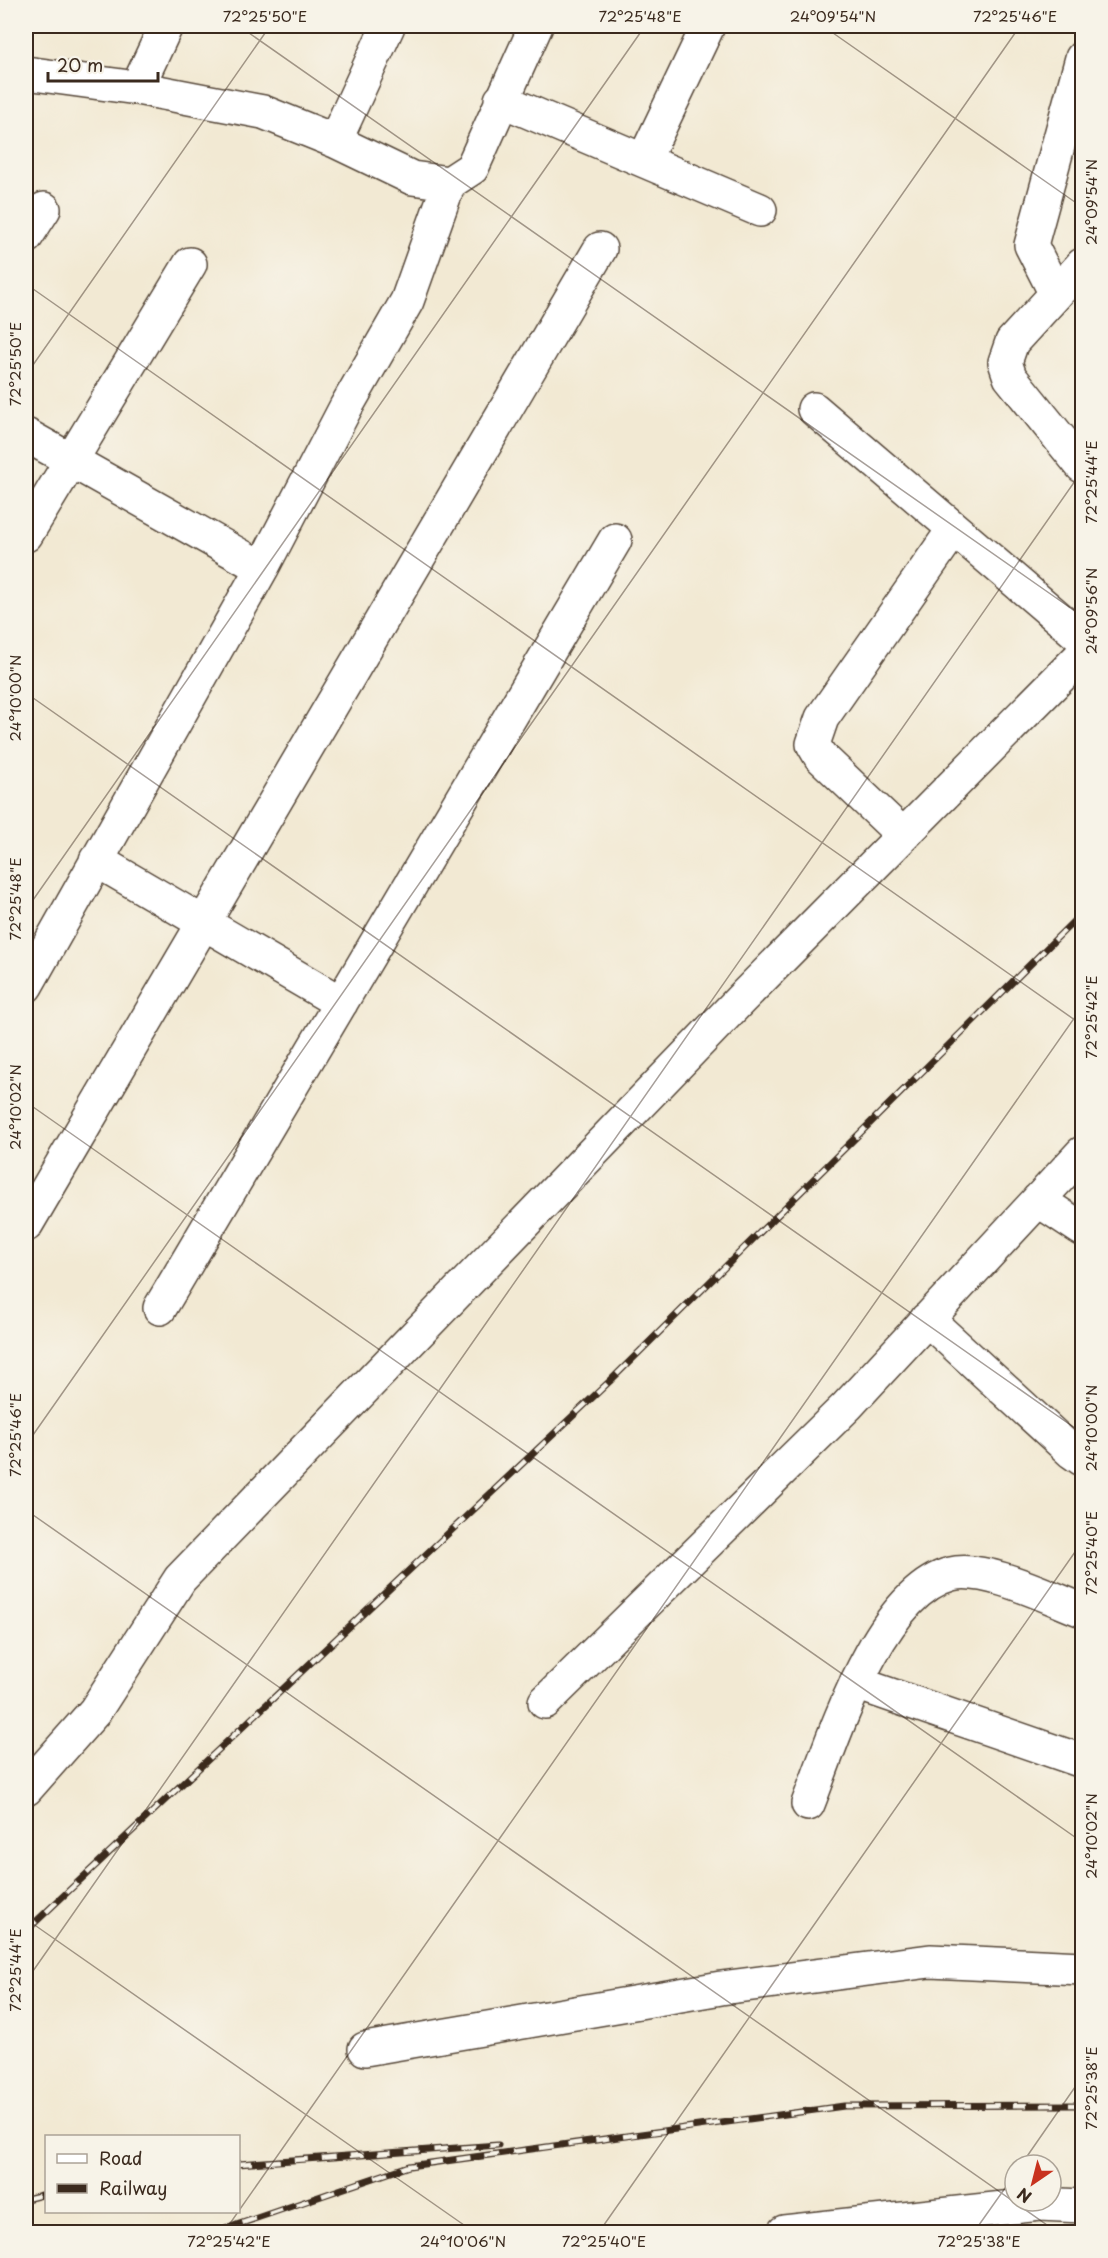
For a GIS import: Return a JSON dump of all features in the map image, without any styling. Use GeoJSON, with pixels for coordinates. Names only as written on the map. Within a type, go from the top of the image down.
{"type":"FeatureCollection","features":[{"type":"Feature","properties":{"kind":"street"},"geometry":{"type":"LineString","coordinates":[[137,88],[166,26]]}},
{"type":"Feature","properties":{"kind":"street"},"geometry":{"type":"LineString","coordinates":[[335,141],[388,26]]}},
{"type":"Feature","properties":{"kind":"street"},"geometry":{"type":"LineString","coordinates":[[26,987],[262,568],[346,407],[408,301],[449,183],[472,168],[536,26]]}},
{"type":"Feature","properties":{"kind":"street"},"geometry":{"type":"LineString","coordinates":[[644,160],[708,26]]}},
{"type":"Feature","properties":{"kind":"street"},"geometry":{"type":"LineString","coordinates":[[1056,294],[1031,245],[1083,58]]}},
{"type":"Feature","properties":{"kind":"street"},"geometry":{"type":"LineString","coordinates":[[26,73],[137,88],[263,111],[335,141],[412,178],[449,183]]}},
{"type":"Feature","properties":{"kind":"street"},"geometry":{"type":"LineString","coordinates":[[501,100],[760,210]]}},
{"type":"Feature","properties":{"kind":"street"},"geometry":{"type":"LineString","coordinates":[[26,237],[44,209]]}},
{"type":"Feature","properties":{"kind":"street"},"geometry":{"type":"LineString","coordinates":[[26,1225],[600,249]]}},
{"type":"Feature","properties":{"kind":"street"},"geometry":{"type":"LineString","coordinates":[[26,535],[190,264]]}},
{"type":"Feature","properties":{"kind":"street"},"geometry":{"type":"LineString","coordinates":[[1083,266],[1012,342],[1005,362],[1010,377],[1083,466]]}},
{"type":"Feature","properties":{"kind":"street"},"geometry":{"type":"LineString","coordinates":[[814,409],[1083,638]]}},
{"type":"Feature","properties":{"kind":"street"},"geometry":{"type":"LineString","coordinates":[[26,435],[262,568]]}},
{"type":"Feature","properties":{"kind":"street"},"geometry":{"type":"LineString","coordinates":[[903,836],[820,756],[813,744],[822,718],[954,528]]}},
{"type":"Feature","properties":{"kind":"street"},"geometry":{"type":"LineString","coordinates":[[160,1308],[615,540]]}},
{"type":"Feature","properties":{"kind":"street"},"geometry":{"type":"LineString","coordinates":[[26,1790],[95,1711],[180,1579],[741,999],[1083,655]]}},
{"type":"Feature","properties":{"kind":"street"},"geometry":{"type":"LineString","coordinates":[[96,860],[204,921],[340,1003]]}},
{"type":"Feature","properties":{"kind":"street"},"geometry":{"type":"LineString","coordinates":[[545,1702],[846,1406],[1083,1153]]}},
{"type":"Feature","properties":{"kind":"street"},"geometry":{"type":"LineString","coordinates":[[1038,1200],[1083,1229]]}},
{"type":"Feature","properties":{"kind":"street"},"geometry":{"type":"LineString","coordinates":[[927,1319],[1072,1452],[1083,1459]]}},
{"type":"Feature","properties":{"kind":"street"},"geometry":{"type":"LineString","coordinates":[[808,1804],[856,1683],[888,1626],[913,1596],[952,1573],[974,1573],[996,1578],[1083,1610]]}},
{"type":"Feature","properties":{"kind":"street"},"geometry":{"type":"LineString","coordinates":[[856,1683],[1083,1761]]}},
{"type":"Feature","properties":{"kind":"street"},"geometry":{"type":"LineString","coordinates":[[365,2049],[721,1988],[930,1961],[1083,1968]]}},
{"type":"Feature","properties":{"kind":"street"},"geometry":{"type":"LineString","coordinates":[[1063,2205],[1083,2206]]}},
{"type":"Feature","properties":{"kind":"street"},"geometry":{"type":"LineString","coordinates":[[784,2232],[1003,2208]]}},
{"type":"Feature","properties":{"kind":"street"},"geometry":{"type":"LineString","coordinates":[[1024,2232],[1035,2213]]}},
{"type":"Feature","properties":{"kind":"railway"},"geometry":{"type":"LineString","coordinates":[[26,1931],[610,1381],[1082,913]]}},
{"type":"Feature","properties":{"kind":"railway"},"geometry":{"type":"LineString","coordinates":[[216,2232],[409,2166],[844,2106],[1082,2105]]}},
{"type":"Feature","properties":{"kind":"railway"},"geometry":{"type":"LineString","coordinates":[[240,2164],[498,2145]]}},
{"type":"Feature","properties":{"kind":"railway"},"geometry":{"type":"LineString","coordinates":[[26,2199],[45,2194]]}}]}
